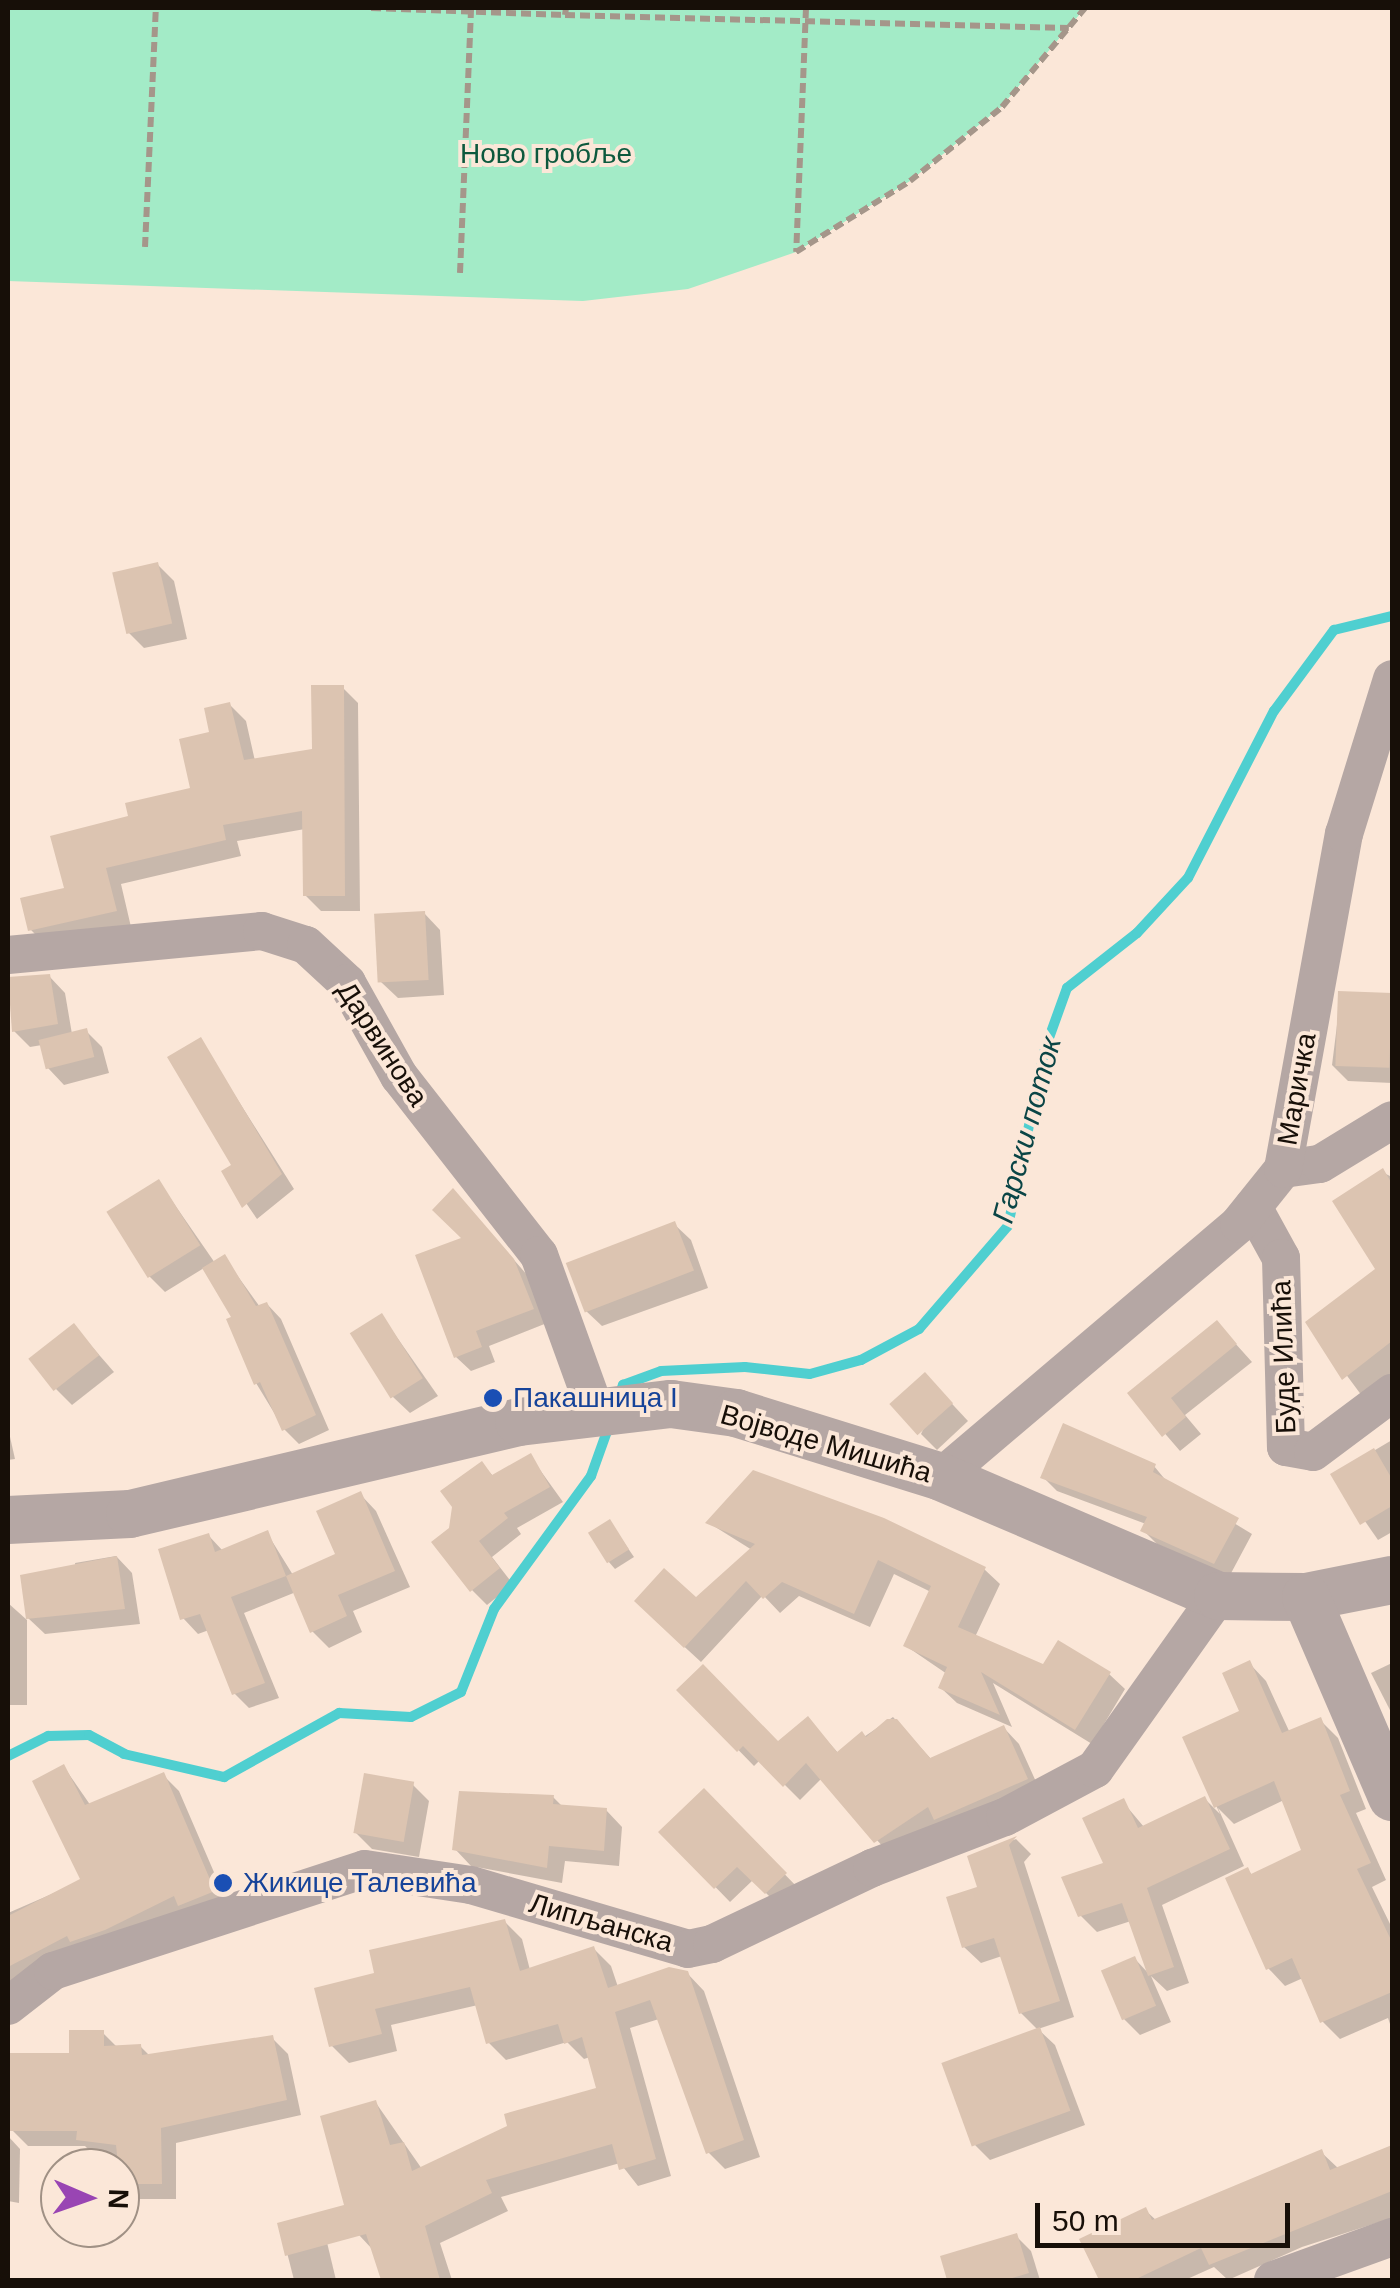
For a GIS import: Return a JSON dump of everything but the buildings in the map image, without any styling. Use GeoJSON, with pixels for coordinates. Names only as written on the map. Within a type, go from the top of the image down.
{"type":"FeatureCollection","features":[{"type":"Feature","properties":{"kind":"street","name":"Маричка"},"geometry":{"type":"LineString","coordinates":[[941,1477],[1254,1206],[1282,1168],[1344,834],[1392,679]]}},
{"type":"Feature","properties":{"kind":"street","name":"Дарвинова"},"geometry":{"type":"LineString","coordinates":[[8,955],[262,931],[306,945],[347,983],[399,1076],[539,1255],[582,1412]]}},
{"type":"Feature","properties":{"kind":"street"},"geometry":{"type":"LineString","coordinates":[[1282,1168],[1320,1164],[1392,1120]]}},
{"type":"Feature","properties":{"kind":"street","name":"Буде Илића"},"geometry":{"type":"LineString","coordinates":[[1254,1206],[1281,1258],[1286,1447],[1313,1452],[1392,1393]]}},
{"type":"Feature","properties":{"kind":"street","name":"Војводе Мишића"},"geometry":{"type":"LineString","coordinates":[[8,1520],[130,1514],[582,1412],[672,1404],[736,1413],[941,1477],[1218,1596],[1306,1597],[1392,1580]]}},
{"type":"Feature","properties":{"kind":"street","name":"Липљанска"},"geometry":{"type":"LineString","coordinates":[[8,2006],[53,1972],[366,1868],[471,1885],[688,1949],[712,1944],[872,1868],[1004,1816],[1096,1769],[1218,1596]]}},
{"type":"Feature","properties":{"kind":"street"},"geometry":{"type":"LineString","coordinates":[[1306,1597],[1392,1797]]}},
{"type":"Feature","properties":{"kind":"street"},"geometry":{"type":"LineString","coordinates":[[1273,2280],[1392,2238]]}},
{"type":"Feature","properties":{"kind":"path"},"geometry":{"type":"LineString","coordinates":[[145,247],[156,8]]}},
{"type":"Feature","properties":{"kind":"path"},"geometry":{"type":"LineString","coordinates":[[372,8],[1069,28]]}},
{"type":"Feature","properties":{"kind":"path"},"geometry":{"type":"LineString","coordinates":[[806,8],[796,252],[910,181],[1002,107],[1085,8]]}},
{"type":"Feature","properties":{"kind":"path"},"geometry":{"type":"LineString","coordinates":[[460,273],[470,10]]}},
{"type":"Feature","properties":{"kind":"green space","name":"Ново гробље"},"geometry":{"type":"Polygon","coordinates":[[[8,8],[1085,8],[1001,107],[910,181],[796,252],[688,289],[583,301],[8,281],[8,8]]]}},
{"type":"Feature","properties":{"kind":"waterway","name":"Гарски поток"},"geometry":{"type":"LineString","coordinates":[[619,1397],[623,1385],[661,1371],[745,1367],[810,1374],[861,1360],[919,1329],[1008,1226],[1045,1049],[1067,988],[1137,933],[1188,878],[1274,711],[1334,630],[1392,616]]}},
{"type":"Feature","properties":{"kind":"waterway","name":"Гарски поток"},"geometry":{"type":"LineString","coordinates":[[8,1756],[48,1736],[89,1735],[124,1754],[224,1777],[339,1713],[411,1717],[461,1692],[494,1609],[591,1476],[610,1423]]}},
{"type":"Feature","properties":{"kind":"place","name":"Пакашница I"},"geometry":{"type":"Point","coordinates":[493,1398]}},
{"type":"Feature","properties":{"kind":"place","name":"Жикице Талевића"},"geometry":{"type":"Point","coordinates":[223,1883]}}]}
